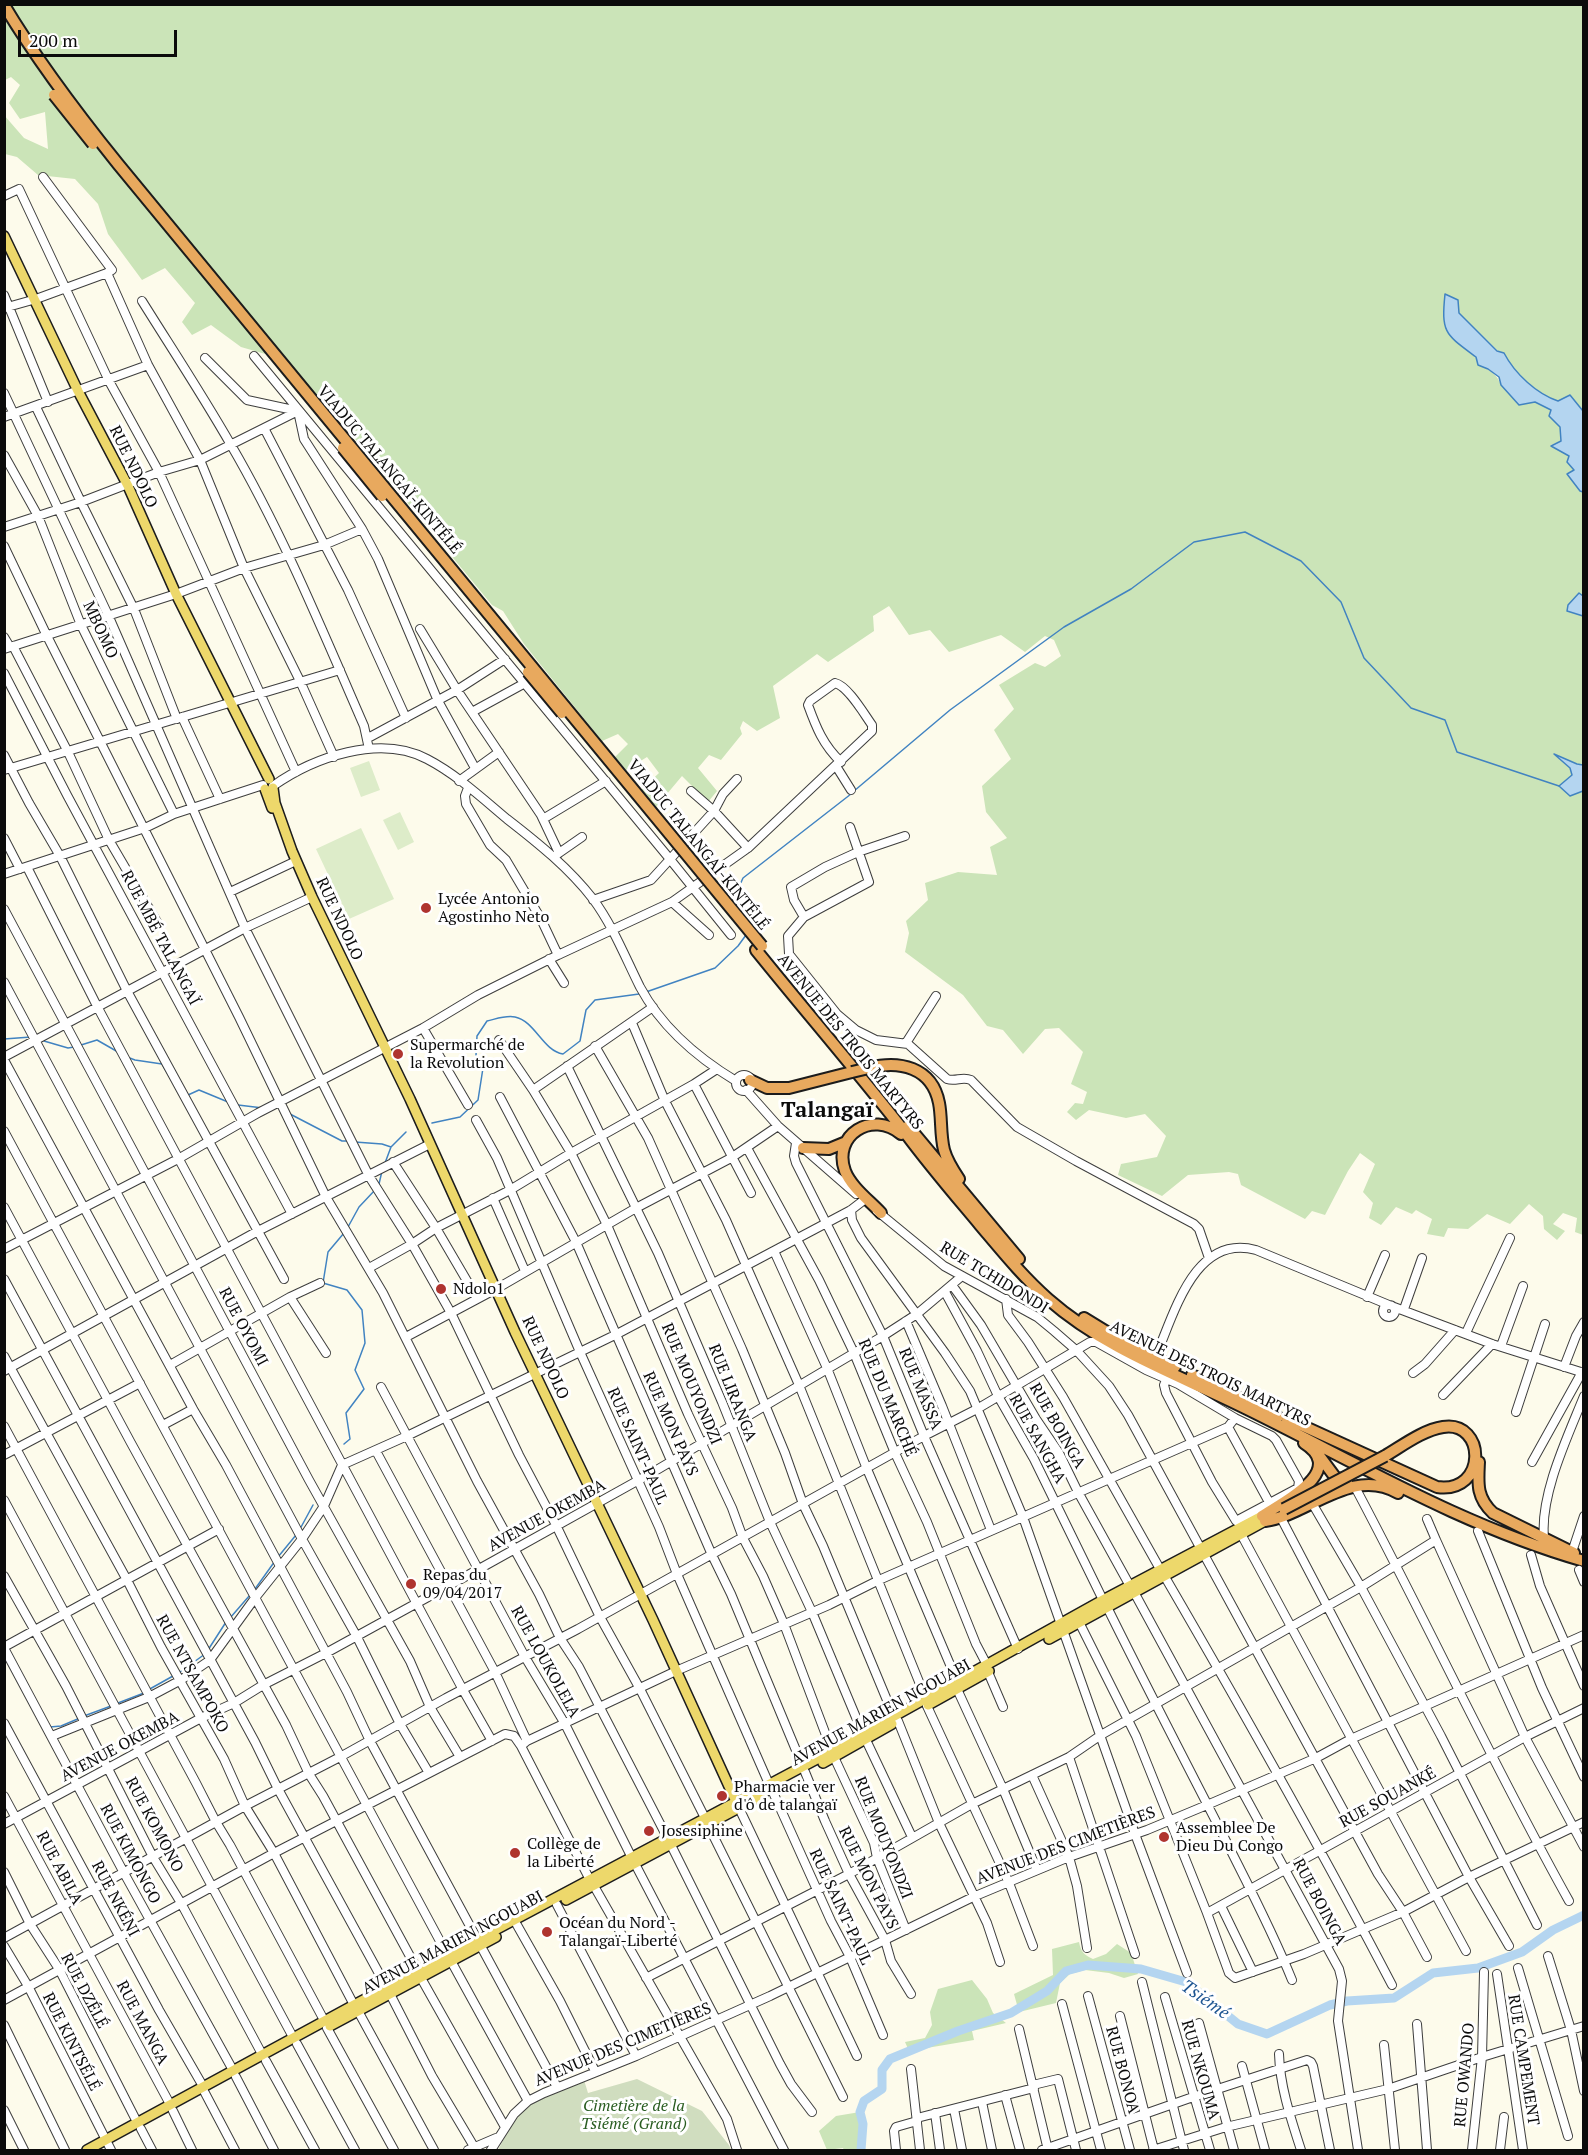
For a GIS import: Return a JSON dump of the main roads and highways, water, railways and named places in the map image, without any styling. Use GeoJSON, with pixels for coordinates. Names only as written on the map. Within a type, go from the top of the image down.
{"type":"FeatureCollection","features":[{"type":"Feature","properties":{"kind":"highway","name":"VIADUC TALANGAÏ-KINTÉLÉ"},"geometry":{"type":"LineString","coordinates":[[4,5],[58,89],[118,164],[759,948]]}},
{"type":"Feature","properties":{"kind":"highway","name":"VIADUC TALANGAÏ-KINTÉLÉ"},"geometry":{"type":"LineString","coordinates":[[4,19],[30,61],[73,120],[759,948]]}},
{"type":"Feature","properties":{"kind":"highway","name":"AVENUE DES TROIS MARTYRS"},"geometry":{"type":"LineString","coordinates":[[759,948],[924,1159],[1003,1253],[1049,1300],[1086,1329],[1124,1351],[1220,1396],[1433,1504],[1533,1551],[1581,1566]]}},
{"type":"Feature","properties":{"kind":"highway","name":"AVENUE DES TROIS MARTYRS"},"geometry":{"type":"LineString","coordinates":[[759,948],[1029,1271],[1066,1305],[1113,1337],[1246,1400],[1459,1509],[1576,1554]]}},
{"type":"Feature","properties":{"kind":"highway"},"geometry":{"type":"LineString","coordinates":[[748,1085],[789,1088],[890,1064],[905,1066],[919,1072],[931,1083],[939,1105],[943,1143],[948,1161],[990,1224]]}},
{"type":"Feature","properties":{"kind":"highway"},"geometry":{"type":"LineString","coordinates":[[881,1214],[846,1173],[843,1154],[846,1142],[852,1134],[863,1126],[884,1124],[898,1132],[924,1159]]}},
{"type":"Feature","properties":{"kind":"highway"},"geometry":{"type":"LineString","coordinates":[[800,1145],[829,1149],[846,1142]]}},
{"type":"Feature","properties":{"kind":"highway"},"geometry":{"type":"LineString","coordinates":[[1220,1396],[1239,1411],[1313,1450],[1335,1477],[1358,1486],[1392,1490],[1478,1531],[1533,1551]]}},
{"type":"Feature","properties":{"kind":"highway"},"geometry":{"type":"LineString","coordinates":[[1287,1421],[1301,1425],[1437,1486],[1450,1487],[1464,1481],[1478,1461]]}},
{"type":"Feature","properties":{"kind":"highway"},"geometry":{"type":"LineString","coordinates":[[1283,1511],[1384,1454],[1431,1431],[1449,1426],[1468,1436],[1475,1449],[1478,1461],[1479,1493],[1485,1506],[1499,1516],[1576,1554]]}},
{"type":"Feature","properties":{"kind":"highway"},"geometry":{"type":"LineString","coordinates":[[1264,1518],[1312,1482],[1318,1466],[1313,1450]]}},
{"type":"Feature","properties":{"kind":"highway"},"geometry":{"type":"LineString","coordinates":[[1264,1518],[1358,1486]]}},
{"type":"Feature","properties":{"kind":"main road","name":"RUE NDOLO"},"geometry":{"type":"LineString","coordinates":[[4,236],[78,391],[128,486],[176,594],[268,784],[296,861],[312,897],[430,1144],[738,1805]]}},
{"type":"Feature","properties":{"kind":"main road","name":"AVENUE MARIEN NGOUABI"},"geometry":{"type":"LineString","coordinates":[[99,2151],[204,2090],[449,1958],[556,1905],[592,1883],[804,1770],[987,1668],[1062,1628],[1079,1622],[1105,1603],[1241,1534],[1264,1518]]}},
{"type":"Feature","properties":{"kind":"main road"},"geometry":{"type":"LineString","coordinates":[[1202,1552],[1264,1518]]}},
{"type":"Feature","properties":{"kind":"main road"},"geometry":{"type":"LineString","coordinates":[[987,1668],[1105,1603]]}},
{"type":"Feature","properties":{"kind":"main road"},"geometry":{"type":"LineString","coordinates":[[480,1943],[592,1883]]}},
{"type":"Feature","properties":{"kind":"main road"},"geometry":{"type":"LineString","coordinates":[[87,2151],[108,2145]]}},
{"type":"Feature","properties":{"kind":"water"},"geometry":{"type":"Polygon","coordinates":[[[1445,294],[1458,300],[1459,313],[1497,351],[1504,353],[1527,382],[1542,394],[1558,401],[1570,395],[1583,411],[1583,492],[1567,474],[1574,470],[1567,462],[1569,456],[1551,446],[1561,441],[1560,427],[1549,416],[1551,410],[1535,402],[1519,405],[1501,385],[1499,377],[1478,365],[1476,357],[1447,332],[1444,317],[1445,294]]]}},
{"type":"Feature","properties":{"kind":"water"},"geometry":{"type":"Polygon","coordinates":[[[1579,593],[1583,596],[1583,616],[1567,611],[1568,605],[1579,593]]]}},
{"type":"Feature","properties":{"kind":"water"},"geometry":{"type":"Polygon","coordinates":[[[1554,754],[1583,765],[1583,791],[1570,796],[1559,786],[1572,775],[1570,768],[1554,754]]]}},
{"type":"Feature","properties":{"kind":"waterway"},"geometry":{"type":"LineString","coordinates":[[854,791],[950,710],[1064,627],[1131,589],[1194,542],[1245,532],[1301,561],[1341,602],[1364,658],[1411,708],[1445,720],[1457,752],[1559,786]]}},
{"type":"Feature","properties":{"kind":"waterway"},"geometry":{"type":"LineString","coordinates":[[753,926],[751,916],[742,909],[739,887],[743,878],[851,794]]}},
{"type":"Feature","properties":{"kind":"waterway"},"geometry":{"type":"LineString","coordinates":[[646,992],[715,968],[746,935]]}},
{"type":"Feature","properties":{"kind":"waterway"},"geometry":{"type":"LineString","coordinates":[[432,1123],[460,1117],[478,1100],[483,1068],[476,1055],[477,1036],[487,1021],[501,1017],[515,1017],[522,1020],[550,1048],[563,1054],[580,1041],[586,1010],[595,1000],[639,994]]}},
{"type":"Feature","properties":{"kind":"waterway"},"geometry":{"type":"LineString","coordinates":[[4,1039],[31,1037]]}},
{"type":"Feature","properties":{"kind":"waterway"},"geometry":{"type":"LineString","coordinates":[[81,1045],[97,1040],[118,1052]]}},
{"type":"Feature","properties":{"kind":"waterway"},"geometry":{"type":"LineString","coordinates":[[44,1041],[68,1048],[74,1047]]}},
{"type":"Feature","properties":{"kind":"waterway"},"geometry":{"type":"LineString","coordinates":[[127,1057],[162,1064],[181,1096]]}},
{"type":"Feature","properties":{"kind":"waterway"},"geometry":{"type":"LineString","coordinates":[[188,1095],[199,1090],[228,1102]]}},
{"type":"Feature","properties":{"kind":"waterway"},"geometry":{"type":"LineString","coordinates":[[238,1105],[263,1108]]}},
{"type":"Feature","properties":{"kind":"waterway"},"geometry":{"type":"LineString","coordinates":[[290,1114],[342,1141],[348,1141]]}},
{"type":"Feature","properties":{"kind":"waterway"},"geometry":{"type":"LineString","coordinates":[[385,1163],[391,1147],[406,1132]]}},
{"type":"Feature","properties":{"kind":"waterway"},"geometry":{"type":"LineString","coordinates":[[355,1142],[391,1147]]}},
{"type":"Feature","properties":{"kind":"waterway"},"geometry":{"type":"LineString","coordinates":[[379,1184],[382,1171]]}},
{"type":"Feature","properties":{"kind":"waterway"},"geometry":{"type":"LineString","coordinates":[[348,1227],[359,1207],[375,1190]]}},
{"type":"Feature","properties":{"kind":"waterway"},"geometry":{"type":"LineString","coordinates":[[344,1233],[328,1252],[323,1283],[347,1290],[362,1310],[365,1343],[355,1370],[364,1389],[346,1413],[350,1439],[344,1444]]}},
{"type":"Feature","properties":{"kind":"waterway"},"geometry":{"type":"LineString","coordinates":[[300,1529],[313,1505]]}},
{"type":"Feature","properties":{"kind":"waterway"},"geometry":{"type":"LineString","coordinates":[[278,1557],[296,1535]]}},
{"type":"Feature","properties":{"kind":"waterway"},"geometry":{"type":"LineString","coordinates":[[255,1589],[275,1561]]}},
{"type":"Feature","properties":{"kind":"waterway"},"geometry":{"type":"LineString","coordinates":[[230,1618],[250,1595]]}},
{"type":"Feature","properties":{"kind":"waterway"},"geometry":{"type":"LineString","coordinates":[[208,1650],[226,1622]]}},
{"type":"Feature","properties":{"kind":"waterway"},"geometry":{"type":"LineString","coordinates":[[180,1672],[205,1654]]}},
{"type":"Feature","properties":{"kind":"waterway"},"geometry":{"type":"LineString","coordinates":[[148,1690],[173,1676]]}},
{"type":"Feature","properties":{"kind":"waterway"},"geometry":{"type":"LineString","coordinates":[[118,1703],[144,1693]]}},
{"type":"Feature","properties":{"kind":"waterway"},"geometry":{"type":"LineString","coordinates":[[84,1716],[111,1706]]}},
{"type":"Feature","properties":{"kind":"waterway"},"geometry":{"type":"LineString","coordinates":[[50,1727],[61,1726],[80,1718]]}},
{"type":"Feature","properties":{"kind":"waterway","name":"Tsiémé"},"geometry":{"type":"LineString","coordinates":[[861,2150],[863,2124],[860,2112],[864,2101],[882,2089],[882,2070],[890,2059],[958,2031],[1011,2013],[1047,1991],[1066,1971],[1088,1965],[1141,1969],[1186,1982],[1238,2024],[1267,2034],[1330,2005],[1347,2001],[1394,1998],[1433,1973],[1478,1968],[1522,1952],[1553,1930],[1584,1915]]}},
{"type":"Feature","properties":{"kind":"place","name":"Lycée Antonio Agostinho Neto"},"geometry":{"type":"Point","coordinates":[426,908]}},
{"type":"Feature","properties":{"kind":"place","name":"Supermarché de la Revolution"},"geometry":{"type":"Point","coordinates":[398,1054]}},
{"type":"Feature","properties":{"kind":"place","name":"Ndolo1"},"geometry":{"type":"Point","coordinates":[441,1289]}},
{"type":"Feature","properties":{"kind":"place","name":"Repas du 09/04/2017"},"geometry":{"type":"Point","coordinates":[411,1584]}},
{"type":"Feature","properties":{"kind":"place","name":"Pharmacie ver d'ô de talangaï"},"geometry":{"type":"Point","coordinates":[722,1796]}},
{"type":"Feature","properties":{"kind":"place","name":"Josesiphine"},"geometry":{"type":"Point","coordinates":[649,1831]}},
{"type":"Feature","properties":{"kind":"place","name":"Assemblee De Dieu Du Congo"},"geometry":{"type":"Point","coordinates":[1164,1837]}},
{"type":"Feature","properties":{"kind":"place","name":"Collège de la Liberté"},"geometry":{"type":"Point","coordinates":[515,1853]}},
{"type":"Feature","properties":{"kind":"place","name":"Océan du Nord - Talangaï-Liberté"},"geometry":{"type":"Point","coordinates":[547,1932]}},
{"type":"Feature","properties":{"kind":"district","name":"Talangaï"},"geometry":{"type":"Point","coordinates":[827,1111]}},
{"type":"Feature","properties":{"kind":"park label","name":"Cimetière de la Tsiémé (Grand)"},"geometry":{"type":"Point","coordinates":[634,2115]}}]}
